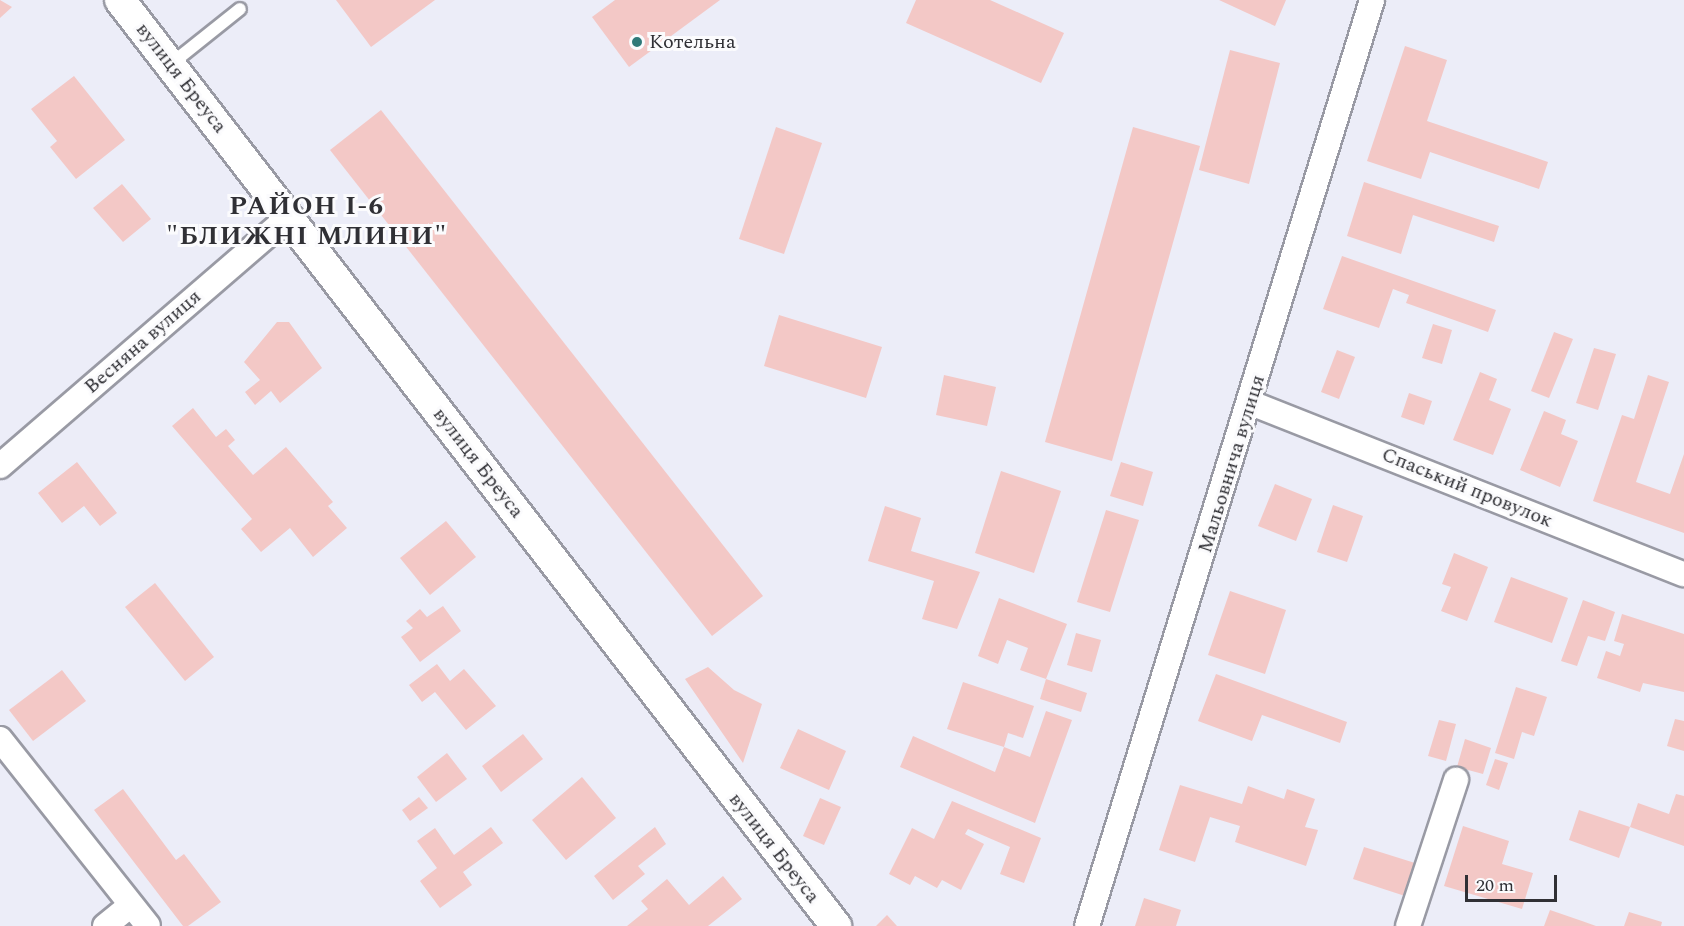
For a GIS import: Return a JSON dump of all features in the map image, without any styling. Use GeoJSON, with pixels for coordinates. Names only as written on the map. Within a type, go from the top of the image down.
{"type":"FeatureCollection","features":[{"type":"Feature","properties":{"kind":"street","name":"вулиця Бреуса"},"geometry":{"type":"LineString","coordinates":[[120,0],[836,926]]}},
{"type":"Feature","properties":{"kind":"street","name":"Мальовнича вулиця"},"geometry":{"type":"LineString","coordinates":[[1087,926],[1251,403],[1372,0]]}},
{"type":"Feature","properties":{"kind":"street","name":"Весняна вулиця"},"geometry":{"type":"LineString","coordinates":[[0,466],[287,218]]}},
{"type":"Feature","properties":{"kind":"street","name":"Спаський провулок"},"geometry":{"type":"LineString","coordinates":[[1251,403],[1683,574]]}},
{"type":"Feature","properties":{"kind":"street"},"geometry":{"type":"LineString","coordinates":[[0,739],[148,926]]}},
{"type":"Feature","properties":{"kind":"street"},"geometry":{"type":"LineString","coordinates":[[1408,926],[1456,780]]}},
{"type":"Feature","properties":{"kind":"street"},"geometry":{"type":"LineString","coordinates":[[105,926],[131,905]]}},
{"type":"Feature","properties":{"kind":"lane"},"geometry":{"type":"LineString","coordinates":[[171,64],[240,9]]}},
{"type":"Feature","properties":{"kind":"building"},"geometry":{"type":"Polygon","coordinates":[[[0,0],[12,7],[0,18],[0,0]]]}},
{"type":"Feature","properties":{"kind":"building"},"geometry":{"type":"Polygon","coordinates":[[[336,0],[435,0],[371,47],[336,0]]]}},
{"type":"Feature","properties":{"kind":"building","name":"Котельна"},"geometry":{"type":"Polygon","coordinates":[[[615,0],[720,0],[629,67],[592,17],[615,0]]]}},
{"type":"Feature","properties":{"kind":"building"},"geometry":{"type":"Polygon","coordinates":[[[916,0],[990,0],[1064,33],[1041,83],[906,23],[916,0]]]}},
{"type":"Feature","properties":{"kind":"building"},"geometry":{"type":"Polygon","coordinates":[[[1219,0],[1286,0],[1275,26],[1219,0]]]}},
{"type":"Feature","properties":{"kind":"building"},"geometry":{"type":"Polygon","coordinates":[[[1405,46],[1447,60],[1427,121],[1548,162],[1539,189],[1430,152],[1421,179],[1367,161],[1405,46]]]}},
{"type":"Feature","properties":{"kind":"building"},"geometry":{"type":"Polygon","coordinates":[[[1230,50],[1280,63],[1249,184],[1199,170],[1230,50]]]}},
{"type":"Feature","properties":{"kind":"building"},"geometry":{"type":"Polygon","coordinates":[[[74,76],[125,140],[76,179],[50,147],[57,141],[31,109],[74,76]]]}},
{"type":"Feature","properties":{"kind":"building"},"geometry":{"type":"Polygon","coordinates":[[[381,110],[763,596],[712,636],[330,150],[381,110]]]}},
{"type":"Feature","properties":{"kind":"building"},"geometry":{"type":"Polygon","coordinates":[[[776,127],[822,143],[784,254],[739,239],[776,127]]]}},
{"type":"Feature","properties":{"kind":"building"},"geometry":{"type":"Polygon","coordinates":[[[1133,127],[1200,146],[1112,461],[1045,442],[1133,127]]]}},
{"type":"Feature","properties":{"kind":"building"},"geometry":{"type":"Polygon","coordinates":[[[1364,182],[1499,226],[1494,242],[1413,215],[1401,254],[1347,236],[1364,182]]]}},
{"type":"Feature","properties":{"kind":"building"},"geometry":{"type":"Polygon","coordinates":[[[122,184],[151,219],[123,242],[93,208],[122,184]]]}},
{"type":"Feature","properties":{"kind":"building"},"geometry":{"type":"Polygon","coordinates":[[[1342,256],[1496,310],[1488,332],[1406,303],[1409,295],[1393,289],[1379,328],[1323,309],[1342,256]]]}},
{"type":"Feature","properties":{"kind":"building"},"geometry":{"type":"Polygon","coordinates":[[[779,315],[882,347],[866,398],[764,366],[779,315]]]}},
{"type":"Feature","properties":{"kind":"building"},"geometry":{"type":"Polygon","coordinates":[[[277,322],[289,322],[322,368],[280,403],[271,391],[255,405],[245,392],[260,380],[244,362],[277,322]]]}},
{"type":"Feature","properties":{"kind":"building"},"geometry":{"type":"Polygon","coordinates":[[[1433,324],[1452,330],[1442,364],[1422,358],[1433,324]]]}},
{"type":"Feature","properties":{"kind":"building"},"geometry":{"type":"Polygon","coordinates":[[[1554,332],[1573,339],[1549,398],[1531,391],[1554,332]]]}},
{"type":"Feature","properties":{"kind":"building"},"geometry":{"type":"Polygon","coordinates":[[[1594,348],[1616,354],[1598,410],[1576,403],[1594,348]]]}},
{"type":"Feature","properties":{"kind":"building"},"geometry":{"type":"Polygon","coordinates":[[[1337,350],[1355,357],[1339,399],[1321,392],[1337,350]]]}},
{"type":"Feature","properties":{"kind":"building"},"geometry":{"type":"Polygon","coordinates":[[[1480,372],[1497,379],[1489,400],[1511,409],[1493,455],[1453,440],[1480,372]]]}},
{"type":"Feature","properties":{"kind":"building"},"geometry":{"type":"Polygon","coordinates":[[[944,375],[996,387],[987,426],[936,415],[944,375]]]}},
{"type":"Feature","properties":{"kind":"building"},"geometry":{"type":"Polygon","coordinates":[[[1648,375],[1669,382],[1636,482],[1670,494],[1684,454],[1684,533],[1593,501],[1622,415],[1634,419],[1648,375]]]}},
{"type":"Feature","properties":{"kind":"building"},"geometry":{"type":"Polygon","coordinates":[[[1409,393],[1432,401],[1424,425],[1401,417],[1409,393]]]}},
{"type":"Feature","properties":{"kind":"building"},"geometry":{"type":"Polygon","coordinates":[[[193,408],[216,437],[226,429],[235,440],[228,446],[253,475],[286,447],[333,502],[328,506],[347,528],[313,557],[290,528],[261,552],[241,529],[252,519],[172,426],[193,408]]]}},
{"type":"Feature","properties":{"kind":"building"},"geometry":{"type":"Polygon","coordinates":[[[1544,411],[1566,420],[1561,434],[1578,441],[1560,487],[1520,470],[1544,411]]]}},
{"type":"Feature","properties":{"kind":"building"},"geometry":{"type":"Polygon","coordinates":[[[77,462],[117,513],[100,526],[84,506],[62,523],[38,493],[77,462]]]}},
{"type":"Feature","properties":{"kind":"building"},"geometry":{"type":"Polygon","coordinates":[[[1121,462],[1153,472],[1143,506],[1110,496],[1121,462]]]}},
{"type":"Feature","properties":{"kind":"building"},"geometry":{"type":"Polygon","coordinates":[[[1001,471],[1061,491],[1034,573],[975,553],[1001,471]]]}},
{"type":"Feature","properties":{"kind":"building"},"geometry":{"type":"Polygon","coordinates":[[[1275,484],[1312,499],[1296,541],[1258,526],[1275,484]]]}},
{"type":"Feature","properties":{"kind":"building"},"geometry":{"type":"Polygon","coordinates":[[[1333,505],[1363,516],[1347,562],[1317,552],[1333,505]]]}},
{"type":"Feature","properties":{"kind":"building"},"geometry":{"type":"Polygon","coordinates":[[[885,506],[921,518],[911,551],[980,572],[957,629],[922,619],[934,581],[868,561],[885,506]]]}},
{"type":"Feature","properties":{"kind":"building"},"geometry":{"type":"Polygon","coordinates":[[[1106,510],[1139,520],[1110,612],[1077,602],[1106,510]]]}},
{"type":"Feature","properties":{"kind":"building"},"geometry":{"type":"Polygon","coordinates":[[[446,521],[476,557],[430,595],[400,558],[446,521]]]}},
{"type":"Feature","properties":{"kind":"building"},"geometry":{"type":"Polygon","coordinates":[[[1454,553],[1488,567],[1467,621],[1441,611],[1451,587],[1442,584],[1454,553]]]}},
{"type":"Feature","properties":{"kind":"building"},"geometry":{"type":"Polygon","coordinates":[[[1511,577],[1568,598],[1552,643],[1494,622],[1511,577]]]}},
{"type":"Feature","properties":{"kind":"building"},"geometry":{"type":"Polygon","coordinates":[[[155,583],[214,657],[185,681],[125,607],[155,583]]]}},
{"type":"Feature","properties":{"kind":"building"},"geometry":{"type":"Polygon","coordinates":[[[1230,591],[1286,610],[1265,674],[1208,655],[1230,591]]]}},
{"type":"Feature","properties":{"kind":"building"},"geometry":{"type":"Polygon","coordinates":[[[999,598],[1067,624],[1046,679],[1020,670],[1028,648],[1007,640],[998,664],[978,656],[999,598]]]}},
{"type":"Feature","properties":{"kind":"building"},"geometry":{"type":"Polygon","coordinates":[[[1583,600],[1615,612],[1605,641],[1588,636],[1577,666],[1561,661],[1583,600]]]}},
{"type":"Feature","properties":{"kind":"building"},"geometry":{"type":"Polygon","coordinates":[[[443,606],[461,631],[420,662],[401,637],[413,628],[406,621],[420,609],[427,617],[443,606]]]}},
{"type":"Feature","properties":{"kind":"building"},"geometry":{"type":"Polygon","coordinates":[[[1622,614],[1684,634],[1684,692],[1643,683],[1640,692],[1597,678],[1606,651],[1620,656],[1624,644],[1614,641],[1622,614]]]}},
{"type":"Feature","properties":{"kind":"building"},"geometry":{"type":"Polygon","coordinates":[[[1076,633],[1101,640],[1092,672],[1067,665],[1076,633]]]}},
{"type":"Feature","properties":{"kind":"building"},"geometry":{"type":"Polygon","coordinates":[[[437,664],[450,681],[464,669],[496,706],[466,730],[435,692],[422,702],[409,685],[437,664]]]}},
{"type":"Feature","properties":{"kind":"building"},"geometry":{"type":"Polygon","coordinates":[[[708,667],[734,690],[762,704],[743,763],[685,679],[708,667]]]}},
{"type":"Feature","properties":{"kind":"building"},"geometry":{"type":"Polygon","coordinates":[[[62,670],[86,701],[33,741],[9,710],[62,670]]]}},
{"type":"Feature","properties":{"kind":"building"},"geometry":{"type":"Polygon","coordinates":[[[1216,674],[1347,722],[1340,743],[1262,715],[1252,741],[1198,721],[1216,674]]]}},
{"type":"Feature","properties":{"kind":"building"},"geometry":{"type":"Polygon","coordinates":[[[1046,679],[1087,693],[1081,712],[1040,699],[1046,679]]]}},
{"type":"Feature","properties":{"kind":"building"},"geometry":{"type":"Polygon","coordinates":[[[963,682],[1034,706],[1023,738],[1008,733],[1004,747],[947,729],[963,682]]]}},
{"type":"Feature","properties":{"kind":"building"},"geometry":{"type":"Polygon","coordinates":[[[1516,687],[1547,697],[1534,736],[1522,732],[1514,759],[1495,753],[1516,687]]]}},
{"type":"Feature","properties":{"kind":"building"},"geometry":{"type":"Polygon","coordinates":[[[1046,711],[1072,720],[1035,823],[900,767],[913,736],[995,772],[1004,747],[1030,757],[1046,711]]]}},
{"type":"Feature","properties":{"kind":"building"},"geometry":{"type":"Polygon","coordinates":[[[1675,719],[1684,721],[1684,751],[1667,746],[1675,719]]]}},
{"type":"Feature","properties":{"kind":"building"},"geometry":{"type":"Polygon","coordinates":[[[1439,720],[1456,724],[1446,761],[1428,756],[1439,720]]]}},
{"type":"Feature","properties":{"kind":"building"},"geometry":{"type":"Polygon","coordinates":[[[798,729],[846,751],[829,790],[780,768],[798,729]]]}},
{"type":"Feature","properties":{"kind":"building"},"geometry":{"type":"Polygon","coordinates":[[[523,734],[543,759],[501,792],[482,766],[523,734]]]}},
{"type":"Feature","properties":{"kind":"building"},"geometry":{"type":"Polygon","coordinates":[[[1465,739],[1491,748],[1483,774],[1457,767],[1465,739]]]}},
{"type":"Feature","properties":{"kind":"building"},"geometry":{"type":"Polygon","coordinates":[[[447,753],[467,779],[436,802],[417,777],[447,753]]]}},
{"type":"Feature","properties":{"kind":"building"},"geometry":{"type":"Polygon","coordinates":[[[1495,759],[1508,763],[1499,790],[1486,785],[1495,759]]]}},
{"type":"Feature","properties":{"kind":"building"},"geometry":{"type":"Polygon","coordinates":[[[582,777],[616,818],[566,860],[532,820],[582,777]]]}},
{"type":"Feature","properties":{"kind":"building"},"geometry":{"type":"Polygon","coordinates":[[[1180,785],[1242,804],[1248,786],[1284,799],[1287,789],[1315,799],[1305,827],[1318,830],[1306,866],[1235,842],[1240,826],[1210,817],[1195,862],[1159,850],[1180,785]]]}},
{"type":"Feature","properties":{"kind":"building"},"geometry":{"type":"Polygon","coordinates":[[[123,789],[176,860],[184,854],[221,902],[188,926],[183,926],[94,810],[123,789]]]}},
{"type":"Feature","properties":{"kind":"building"},"geometry":{"type":"Polygon","coordinates":[[[1676,794],[1684,796],[1684,846],[1630,827],[1638,803],[1669,814],[1676,794]]]}},
{"type":"Feature","properties":{"kind":"building"},"geometry":{"type":"Polygon","coordinates":[[[419,797],[428,808],[410,821],[402,810],[419,797]]]}},
{"type":"Feature","properties":{"kind":"building"},"geometry":{"type":"Polygon","coordinates":[[[820,798],[841,807],[824,845],[803,836],[820,798]]]}},
{"type":"Feature","properties":{"kind":"building"},"geometry":{"type":"Polygon","coordinates":[[[952,801],[1041,838],[1024,883],[1000,874],[1010,847],[968,829],[965,834],[984,844],[961,890],[942,880],[937,888],[915,876],[910,885],[889,874],[912,828],[934,839],[952,801]]]}},
{"type":"Feature","properties":{"kind":"building"},"geometry":{"type":"Polygon","coordinates":[[[1579,810],[1630,827],[1619,858],[1569,840],[1579,810]]]}},
{"type":"Feature","properties":{"kind":"building"},"geometry":{"type":"Polygon","coordinates":[[[1463,826],[1509,841],[1502,864],[1533,873],[1522,909],[1444,886],[1463,826]]]}},
{"type":"Feature","properties":{"kind":"building"},"geometry":{"type":"Polygon","coordinates":[[[491,827],[503,843],[463,872],[472,885],[440,908],[420,881],[437,868],[417,841],[435,828],[454,855],[491,827]]]}},
{"type":"Feature","properties":{"kind":"building"},"geometry":{"type":"Polygon","coordinates":[[[655,827],[666,844],[638,866],[645,874],[613,900],[594,876],[655,827]]]}},
{"type":"Feature","properties":{"kind":"building"},"geometry":{"type":"Polygon","coordinates":[[[1364,847],[1415,863],[1405,896],[1353,879],[1364,847]]]}},
{"type":"Feature","properties":{"kind":"building"},"geometry":{"type":"Polygon","coordinates":[[[723,876],[742,899],[708,926],[627,926],[648,909],[641,901],[667,879],[689,905],[723,876]]]}},
{"type":"Feature","properties":{"kind":"building"},"geometry":{"type":"Polygon","coordinates":[[[1144,898],[1181,910],[1176,926],[1135,926],[1144,898]]]}},
{"type":"Feature","properties":{"kind":"building"},"geometry":{"type":"Polygon","coordinates":[[[1550,910],[1582,921],[1596,926],[1544,926],[1550,910]]]}},
{"type":"Feature","properties":{"kind":"building"},"geometry":{"type":"Polygon","coordinates":[[[1629,912],[1662,922],[1661,926],[1624,926],[1629,912]]]}},
{"type":"Feature","properties":{"kind":"building"},"geometry":{"type":"Polygon","coordinates":[[[887,915],[897,926],[876,926],[887,915]]]}},
{"type":"Feature","properties":{"kind":"place","name":"Котельна"},"geometry":{"type":"Point","coordinates":[637,42]}},
{"type":"Feature","properties":{"kind":"district","name":"РАЙОН І-6 \"БЛИЖНІ МЛИНИ\""},"geometry":{"type":"Point","coordinates":[307,222]}}]}
